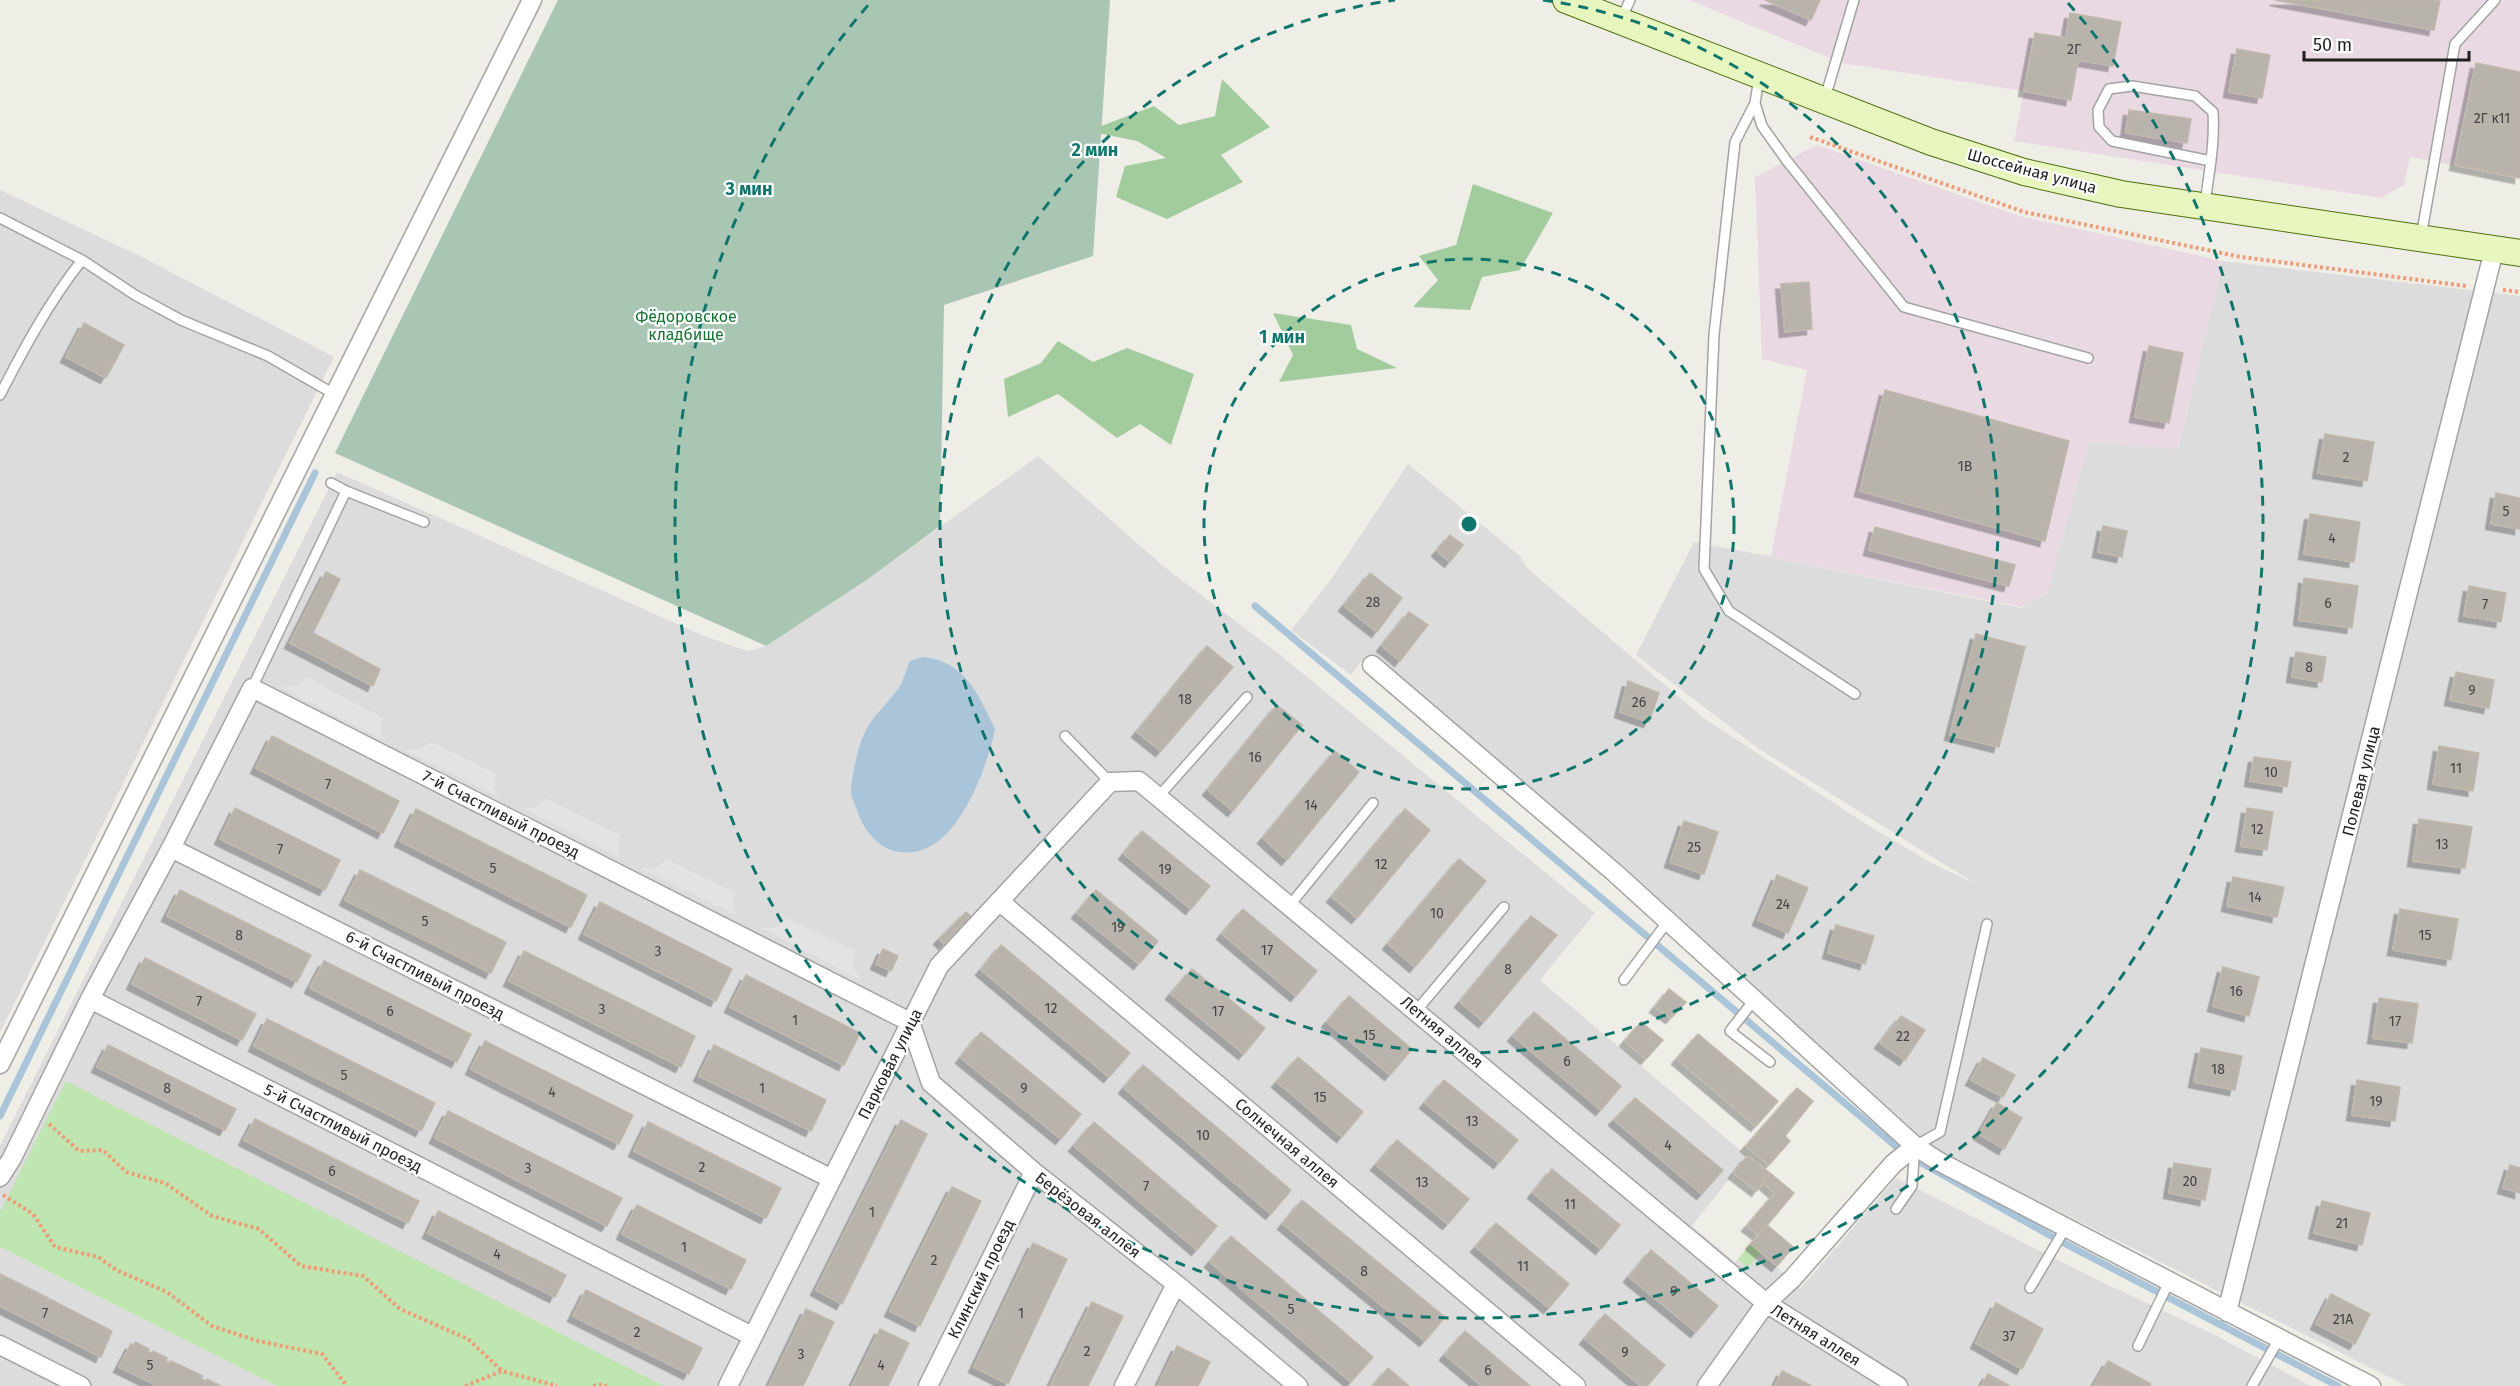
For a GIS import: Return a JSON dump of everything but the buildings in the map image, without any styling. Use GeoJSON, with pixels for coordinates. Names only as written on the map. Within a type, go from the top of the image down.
{"type":"FeatureCollection","features":[{"type":"Feature","properties":{"kind":"main road","name":"Шоссейная улица"},"geometry":{"type":"LineString","coordinates":[[1566,0],[1625,11],[1759,76],[1931,142],[2024,172],[2121,194],[2520,253]]}},
{"type":"Feature","properties":{"kind":"street"},"geometry":{"type":"LineString","coordinates":[[0,1064],[532,0]]}},
{"type":"Feature","properties":{"kind":"street","name":"Полевая улица"},"geometry":{"type":"LineString","coordinates":[[2227,1312],[2494,250]]}},
{"type":"Feature","properties":{"kind":"street"},"geometry":{"type":"LineString","coordinates":[[1372,665],[1615,873],[1915,1146],[1938,1161],[2371,1386]]}},
{"type":"Feature","properties":{"kind":"street"},"geometry":{"type":"LineString","coordinates":[[0,1177],[12,1158],[90,999],[171,848],[252,688]]}},
{"type":"Feature","properties":{"kind":"street","name":"7-й Счастливый проезд"},"geometry":{"type":"LineString","coordinates":[[252,688],[910,1022]]}},
{"type":"Feature","properties":{"kind":"street","name":"Летняя аллея"},"geometry":{"type":"LineString","coordinates":[[1110,782],[1139,781],[1159,796],[1766,1303],[1898,1386]]}},
{"type":"Feature","properties":{"kind":"street","name":"Парковая улица"},"geometry":{"type":"LineString","coordinates":[[728,1386],[939,966],[1110,782]]}},
{"type":"Feature","properties":{"kind":"street","name":"6-й Счастливый проезд"},"geometry":{"type":"LineString","coordinates":[[171,848],[832,1179]]}},
{"type":"Feature","properties":{"kind":"street","name":"Солнечная аллея"},"geometry":{"type":"LineString","coordinates":[[999,901],[1576,1386]]}},
{"type":"Feature","properties":{"kind":"street","name":"5-й Счастливый проезд"},"geometry":{"type":"LineString","coordinates":[[90,999],[752,1336]]}},
{"type":"Feature","properties":{"kind":"street","name":"Берёзовая аллея"},"geometry":{"type":"LineString","coordinates":[[910,1022],[931,1083],[1034,1172],[1176,1284],[1298,1386]]}},
{"type":"Feature","properties":{"kind":"street","name":"Летняя аллея"},"geometry":{"type":"LineString","coordinates":[[1709,1383],[1766,1303],[1792,1279],[1893,1164],[1915,1146]]}},
{"type":"Feature","properties":{"kind":"street","name":"Клинский проезд"},"geometry":{"type":"LineString","coordinates":[[928,1386],[1034,1172]]}},
{"type":"Feature","properties":{"kind":"street"},"geometry":{"type":"LineString","coordinates":[[1124,1386],[1176,1284]]}},
{"type":"Feature","properties":{"kind":"street"},"geometry":{"type":"LineString","coordinates":[[0,1345],[81,1386]]}},
{"type":"Feature","properties":{"kind":"lane"},"geometry":{"type":"LineString","coordinates":[[1824,101],[1854,0]]}},
{"type":"Feature","properties":{"kind":"lane"},"geometry":{"type":"LineString","coordinates":[[2421,239],[2455,44],[2495,0]]}},
{"type":"Feature","properties":{"kind":"lane"},"geometry":{"type":"LineString","coordinates":[[1759,76],[1755,103],[1735,142],[1714,335],[1704,569],[1729,611],[1855,694]]}},
{"type":"Feature","properties":{"kind":"lane"},"geometry":{"type":"LineString","coordinates":[[2204,206],[2211,161],[2214,132],[2213,112],[2196,96],[2132,86],[2109,89],[2098,110],[2100,127],[2112,141],[2211,161]]}},
{"type":"Feature","properties":{"kind":"lane"},"geometry":{"type":"LineString","coordinates":[[1755,103],[1762,126],[1786,161],[1904,307],[2088,358]]}},
{"type":"Feature","properties":{"kind":"lane"},"geometry":{"type":"LineString","coordinates":[[0,218],[82,260],[135,295],[181,320],[268,356],[334,394]]}},
{"type":"Feature","properties":{"kind":"lane"},"geometry":{"type":"LineString","coordinates":[[0,395],[25,346],[64,282],[82,260]]}},
{"type":"Feature","properties":{"kind":"lane"},"geometry":{"type":"LineString","coordinates":[[332,483],[346,491],[424,522]]}},
{"type":"Feature","properties":{"kind":"lane"},"geometry":{"type":"LineString","coordinates":[[252,688],[346,491]]}},
{"type":"Feature","properties":{"kind":"lane"},"geometry":{"type":"LineString","coordinates":[[1159,796],[1247,697]]}},
{"type":"Feature","properties":{"kind":"lane"},"geometry":{"type":"LineString","coordinates":[[1065,736],[1110,782]]}},
{"type":"Feature","properties":{"kind":"lane"},"geometry":{"type":"LineString","coordinates":[[1290,905],[1373,803]]}},
{"type":"Feature","properties":{"kind":"lane"},"geometry":{"type":"LineString","coordinates":[[1416,1011],[1504,907]]}},
{"type":"Feature","properties":{"kind":"lane"},"geometry":{"type":"LineString","coordinates":[[1624,980],[1668,921]]}},
{"type":"Feature","properties":{"kind":"lane"},"geometry":{"type":"LineString","coordinates":[[1896,1209],[1912,1186],[1915,1146],[1940,1132],[1987,924]]}},
{"type":"Feature","properties":{"kind":"lane"},"geometry":{"type":"LineString","coordinates":[[1754,1000],[1730,1031],[1770,1062]]}},
{"type":"Feature","properties":{"kind":"lane"},"geometry":{"type":"LineString","coordinates":[[2030,1288],[2066,1227]]}},
{"type":"Feature","properties":{"kind":"lane"},"geometry":{"type":"LineString","coordinates":[[2138,1346],[2169,1282]]}},
{"type":"Feature","properties":{"kind":"lane"},"geometry":{"type":"LineString","coordinates":[[2252,1386],[2279,1339]]}},
{"type":"Feature","properties":{"kind":"path"},"geometry":{"type":"LineString","coordinates":[[1810,137],[2024,212],[2241,257],[2520,292]]}},
{"type":"Feature","properties":{"kind":"path"},"geometry":{"type":"LineString","coordinates":[[35,1111],[79,1151],[103,1150],[126,1172],[165,1183],[212,1216],[259,1229],[301,1266],[363,1276],[400,1309],[468,1339],[502,1371],[556,1386]]}},
{"type":"Feature","properties":{"kind":"path"},"geometry":{"type":"LineString","coordinates":[[0,1194],[33,1214],[55,1247],[99,1257],[116,1270],[167,1292],[212,1326],[258,1341],[322,1354],[347,1386]]}},
{"type":"Feature","properties":{"kind":"path"},"geometry":{"type":"LineString","coordinates":[[465,1386],[502,1371]]}},
{"type":"Feature","properties":{"kind":"path"},"geometry":{"type":"LineString","coordinates":[[593,1386],[604,1384],[606,1386]]}},
{"type":"Feature","properties":{"kind":"shaded area"},"geometry":{"type":"Polygon","coordinates":[[[1689,0],[2520,0],[2520,178],[2410,157],[2404,185],[2381,198],[2014,141],[2024,91],[1842,63],[1689,0]]]}},
{"type":"Feature","properties":{"kind":"shaded area"},"geometry":{"type":"Polygon","coordinates":[[[1817,145],[2019,216],[2223,261],[2178,449],[2089,442],[2047,594],[2022,607],[1704,544],[1771,556],[1807,370],[1762,359],[1755,177],[1817,145]]]}},
{"type":"Feature","properties":{"kind":"shaded area"},"geometry":{"type":"Polygon","coordinates":[[[0,190],[140,256],[334,357],[0,1032],[0,190]]]}},
{"type":"Feature","properties":{"kind":"shaded area"},"geometry":{"type":"Polygon","coordinates":[[[2223,261],[2520,296],[2520,1386],[2407,1386],[1923,1143],[1367,654],[1351,675],[1291,630],[1330,581],[1408,464],[1520,556],[1527,568],[1705,719],[1866,824],[1931,863],[1976,884],[1759,749],[1636,655],[1694,542],[2022,608],[2047,593],[2089,442],[2178,449],[2223,261]]]}},
{"type":"Feature","properties":{"kind":"shaded area"},"geometry":{"type":"Polygon","coordinates":[[[1038,456],[1163,566],[1279,654],[1595,913],[1540,980],[1747,1156],[1692,1226],[1735,1262],[1751,1244],[1801,1288],[1896,1178],[2102,1282],[2213,1334],[2311,1386],[0,1386],[0,1146],[337,472],[704,636],[748,651],[766,646],[868,579],[1038,456]]]}},
{"type":"Feature","properties":{"kind":"shaded area"},"geometry":{"type":"Polygon","coordinates":[[[307,677],[383,718],[380,729],[385,740],[280,687],[297,686],[307,677]]]}},
{"type":"Feature","properties":{"kind":"shaded area"},"geometry":{"type":"Polygon","coordinates":[[[431,742],[496,774],[494,788],[500,798],[405,750],[420,750],[431,742]]]}},
{"type":"Feature","properties":{"kind":"shaded area"},"geometry":{"type":"Polygon","coordinates":[[[546,798],[620,835],[618,847],[620,858],[521,808],[536,807],[546,798]]]}},
{"type":"Feature","properties":{"kind":"shaded area"},"geometry":{"type":"Polygon","coordinates":[[[666,859],[734,892],[733,906],[739,917],[640,868],[656,868],[666,859]]]}},
{"type":"Feature","properties":{"kind":"shaded area"},"geometry":{"type":"Polygon","coordinates":[[[787,918],[855,951],[853,964],[861,980],[761,928],[776,927],[787,918]]]}},
{"type":"Feature","properties":{"kind":"green space","name":"Фёдоровское кладбище"},"geometry":{"type":"Polygon","coordinates":[[[558,0],[1110,0],[1093,256],[944,305],[940,526],[868,579],[766,646],[335,453],[558,0]]]}},
{"type":"Feature","properties":{"kind":"green space"},"geometry":{"type":"Polygon","coordinates":[[[1222,79],[1270,127],[1221,155],[1243,182],[1167,219],[1116,197],[1125,166],[1166,158],[1137,141],[1088,131],[1154,106],[1179,125],[1215,116],[1222,79]]]}},
{"type":"Feature","properties":{"kind":"green space"},"geometry":{"type":"Polygon","coordinates":[[[1473,184],[1553,213],[1520,270],[1482,277],[1470,310],[1413,307],[1438,280],[1419,256],[1456,245],[1473,184]]]}},
{"type":"Feature","properties":{"kind":"green space"},"geometry":{"type":"Polygon","coordinates":[[[1273,313],[1351,325],[1357,349],[1397,368],[1279,382],[1293,355],[1273,313]]]}},
{"type":"Feature","properties":{"kind":"green space"},"geometry":{"type":"Polygon","coordinates":[[[1058,341],[1093,362],[1127,348],[1194,374],[1171,445],[1140,424],[1117,438],[1058,394],[1008,417],[1004,379],[1041,363],[1058,341]]]}},
{"type":"Feature","properties":{"kind":"green space"},"geometry":{"type":"Polygon","coordinates":[[[66,1081],[664,1386],[277,1386],[0,1247],[0,1212],[66,1081]]]}},
{"type":"Feature","properties":{"kind":"green space"},"geometry":{"type":"Polygon","coordinates":[[[1751,1244],[1761,1253],[1747,1268],[1738,1259],[1751,1244]]]}},
{"type":"Feature","properties":{"kind":"water"},"geometry":{"type":"Polygon","coordinates":[[[923,657],[950,665],[960,672],[976,692],[995,729],[986,761],[971,798],[949,831],[936,843],[922,850],[900,852],[881,845],[866,830],[852,799],[851,786],[858,751],[866,730],[902,682],[910,661],[923,657]]]}},
{"type":"Feature","properties":{"kind":"waterway"},"geometry":{"type":"LineString","coordinates":[[0,1116],[315,473]]}},
{"type":"Feature","properties":{"kind":"waterway"},"geometry":{"type":"LineString","coordinates":[[1255,606],[1904,1153],[2058,1240],[2338,1386]]}}]}
